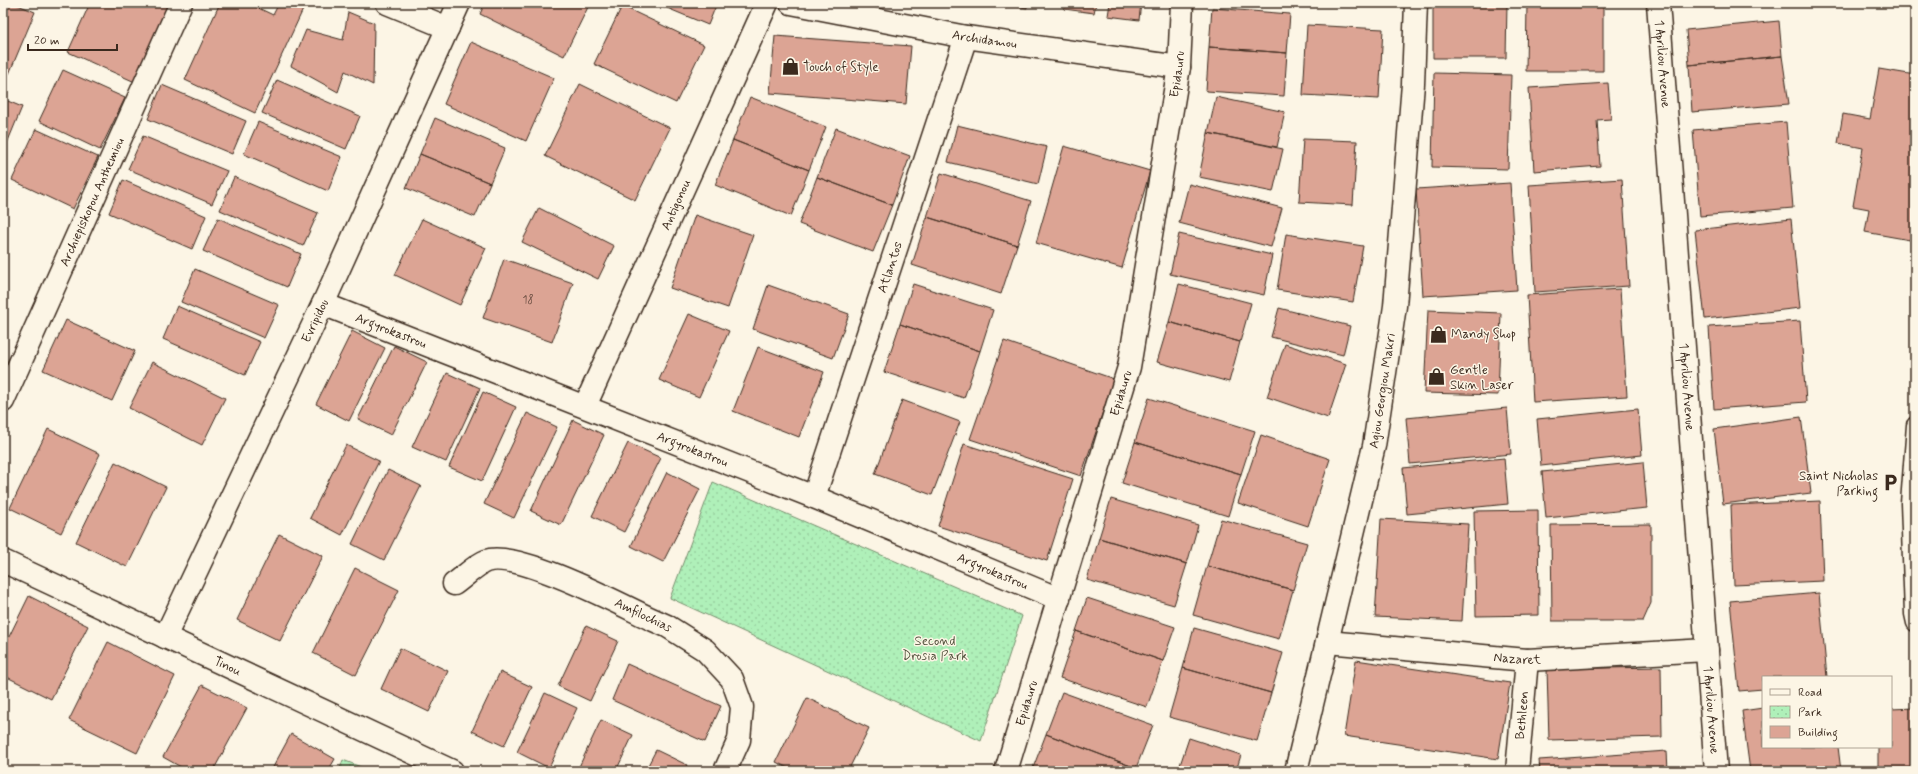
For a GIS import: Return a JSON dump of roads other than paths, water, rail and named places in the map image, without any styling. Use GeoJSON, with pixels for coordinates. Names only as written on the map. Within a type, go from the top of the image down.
{"type":"FeatureCollection","features":[{"type":"Feature","properties":{"kind":"street","name":"Archiepiskopou Anthemiou"},"geometry":{"type":"LineString","coordinates":[[3,401],[181,3]]}},
{"type":"Feature","properties":{"kind":"street"},"geometry":{"type":"LineString","coordinates":[[387,3],[448,28]]}},
{"type":"Feature","properties":{"kind":"street","name":"Evripidou"},"geometry":{"type":"LineString","coordinates":[[165,637],[323,304],[459,3]]}},
{"type":"Feature","properties":{"kind":"street","name":"Antigonou"},"geometry":{"type":"LineString","coordinates":[[585,406],[767,3]]}},
{"type":"Feature","properties":{"kind":"street","name":"Archidamou"},"geometry":{"type":"LineString","coordinates":[[791,3],[966,37],[1179,67]]}},
{"type":"Feature","properties":{"kind":"street","name":"Epidauru"},"geometry":{"type":"LineString","coordinates":[[1006,771],[1129,367],[1179,67],[1182,3]]}},
{"type":"Feature","properties":{"kind":"street","name":"Agiou Georgiou Makri"},"geometry":{"type":"LineString","coordinates":[[1296,771],[1374,446],[1395,306],[1413,84],[1416,3]]}},
{"type":"Feature","properties":{"kind":"street","name":"1 Apriliou Avenue"},"geometry":{"type":"LineString","coordinates":[[1658,3],[1716,771]]}},
{"type":"Feature","properties":{"kind":"street","name":"Atlantos"},"geometry":{"type":"LineString","coordinates":[[814,497],[966,37]]}},
{"type":"Feature","properties":{"kind":"street","name":"Argyrokastrou"},"geometry":{"type":"LineString","coordinates":[[323,304],[814,497],[1059,599]]}},
{"type":"Feature","properties":{"kind":"street","name":"Tinou"},"geometry":{"type":"LineString","coordinates":[[3,561],[452,771]]}},
{"type":"Feature","properties":{"kind":"street","name":"Amfilochias"},"geometry":{"type":"LineString","coordinates":[[454,584],[487,561],[515,561],[540,569],[667,626],[705,650],[732,679],[742,707],[739,740],[725,771]]}},
{"type":"Feature","properties":{"kind":"street","name":"Nazaret"},"geometry":{"type":"LineString","coordinates":[[1327,642],[1527,660],[1707,650]]}},
{"type":"Feature","properties":{"kind":"street","name":"Bethleen"},"geometry":{"type":"LineString","coordinates":[[1517,771],[1527,660]]}},
{"type":"Feature","properties":{"kind":"lane"},"geometry":{"type":"LineString","coordinates":[[1915,425],[1910,503],[1913,614],[1915,623]]}},
{"type":"Feature","properties":{"kind":"place","name":"Touch of Style"},"geometry":{"type":"Point","coordinates":[790,67]}},
{"type":"Feature","properties":{"kind":"place","name":"Mandy Shop"},"geometry":{"type":"Point","coordinates":[1438,334]}},
{"type":"Feature","properties":{"kind":"place","name":"Gentle Skin Laser"},"geometry":{"type":"Point","coordinates":[1437,377]}},
{"type":"Feature","properties":{"kind":"place","name":"Saint Nicholas Parking"},"geometry":{"type":"Point","coordinates":[1891,483]}},
{"type":"Feature","properties":{"kind":"park label","name":"Second Drosia Park"},"geometry":{"type":"Point","coordinates":[935,648]}}]}
